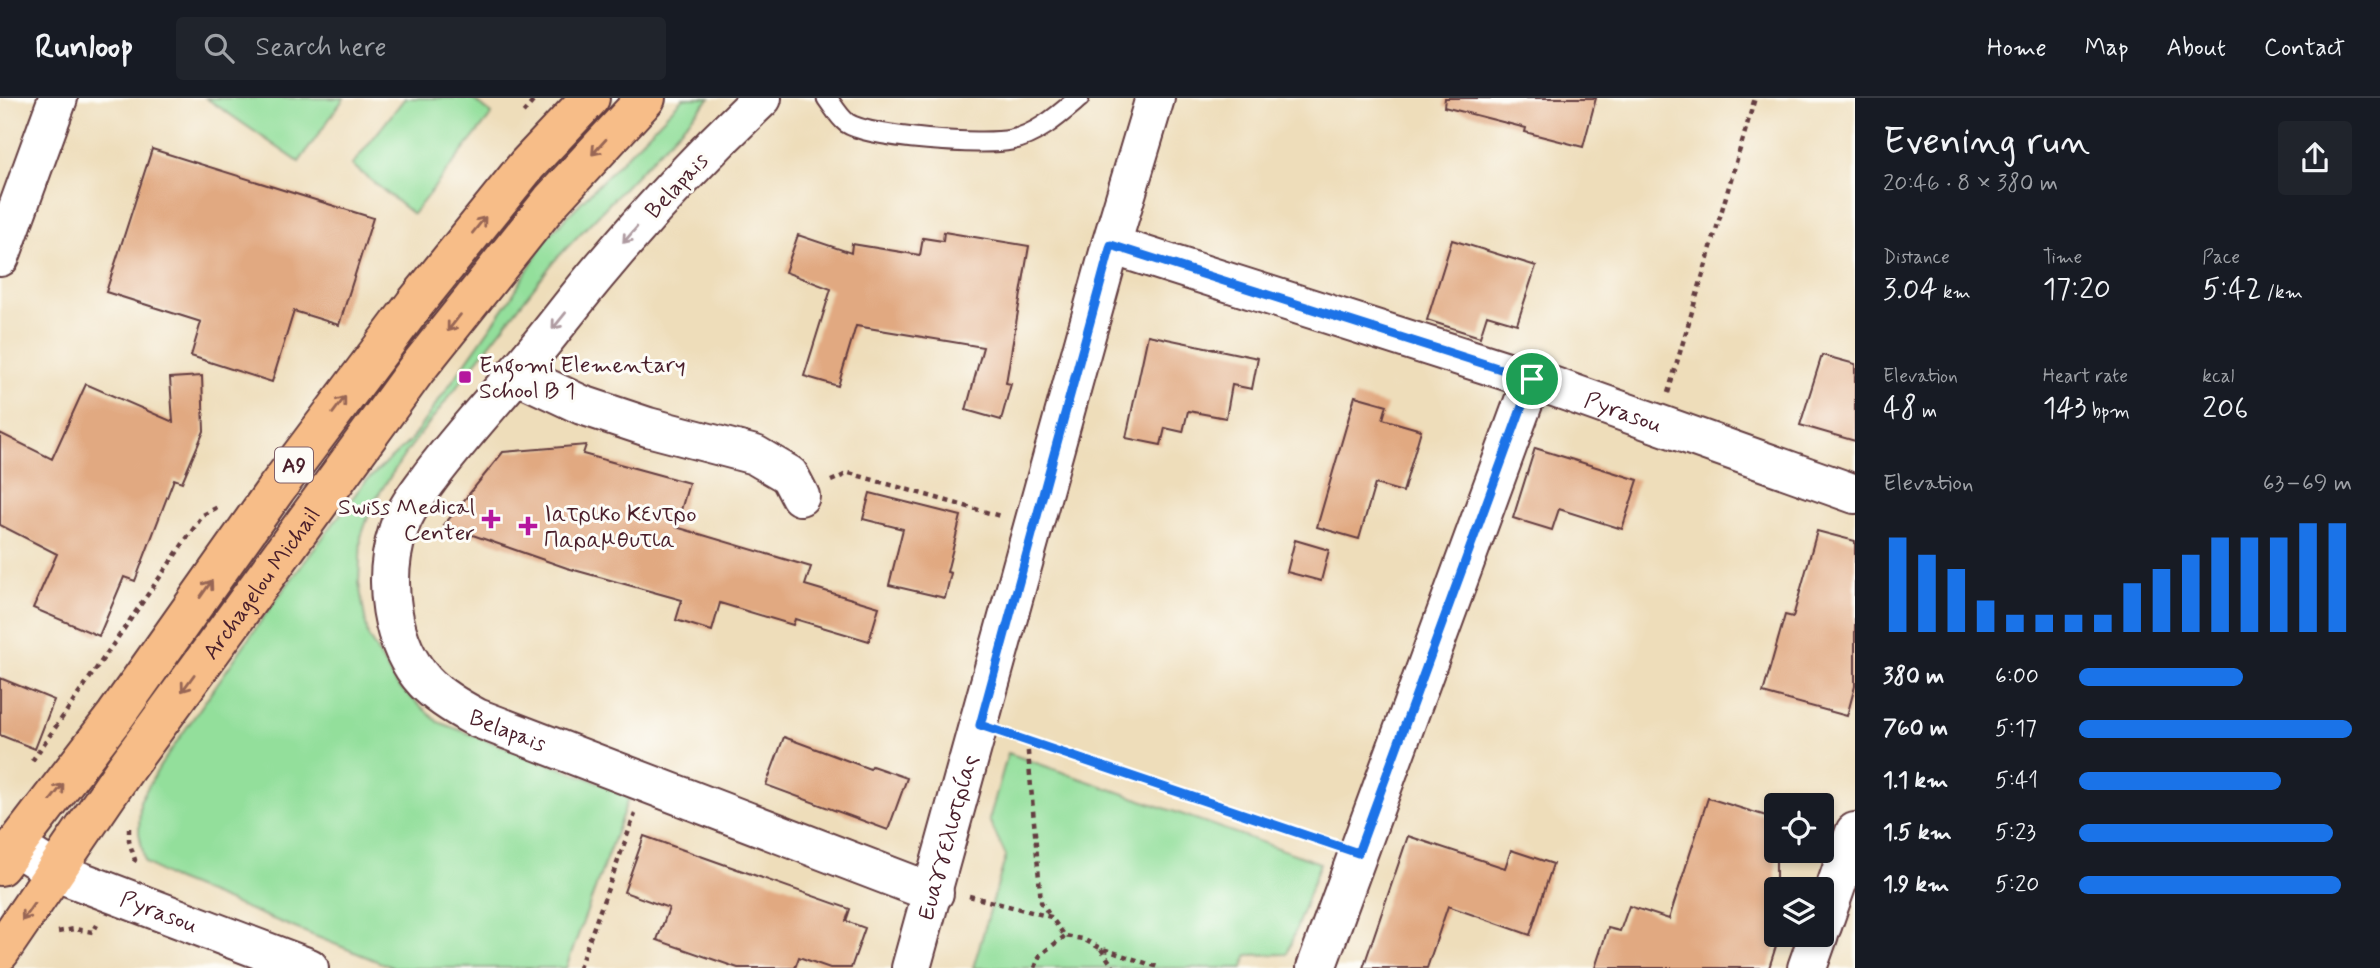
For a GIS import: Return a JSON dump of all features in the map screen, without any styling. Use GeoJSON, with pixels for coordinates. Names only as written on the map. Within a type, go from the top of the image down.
{"type":"FeatureCollection","features":[{"type":"Feature","properties":{"kind":"main road","name":"Archagelou Michail"},"geometry":{"type":"LineString","coordinates":[[7,856],[116,715],[276,489],[414,304],[527,164],[590,98]]}},
{"type":"Feature","properties":{"kind":"main road","name":"Archagelou Michail"},"geometry":{"type":"LineString","coordinates":[[0,952],[125,769],[416,370],[551,201],[646,98]]}},
{"type":"Feature","properties":{"kind":"street"},"geometry":{"type":"LineString","coordinates":[[2,244],[58,98]]}},
{"type":"Feature","properties":{"kind":"street","name":"Belapais"},"geometry":{"type":"LineString","coordinates":[[762,98],[680,178],[601,268],[516,374],[457,440],[413,501],[398,531],[392,562],[390,586],[401,644],[424,681],[451,704],[477,718],[952,895]]}},
{"type":"Feature","properties":{"kind":"street","name":"Ευαγγελιστρίας"},"geometry":{"type":"LineString","coordinates":[[911,968],[952,895],[980,725],[1111,245],[1155,98]]}},
{"type":"Feature","properties":{"kind":"street","name":"Pyrasou"},"geometry":{"type":"LineString","coordinates":[[1111,245],[1532,379],[1855,494]]}},
{"type":"Feature","properties":{"kind":"street"},"geometry":{"type":"LineString","coordinates":[[516,374],[582,405],[648,427],[755,455],[789,475],[800,496]]}},
{"type":"Feature","properties":{"kind":"street"},"geometry":{"type":"LineString","coordinates":[[1316,968],[1532,379]]}},
{"type":"Feature","properties":{"kind":"street"},"geometry":{"type":"LineString","coordinates":[[1834,892],[1855,832]]}},
{"type":"Feature","properties":{"kind":"street","name":"Pyrasou"},"geometry":{"type":"LineString","coordinates":[[7,856],[57,872],[309,968]]}},
{"type":"Feature","properties":{"kind":"street"},"geometry":{"type":"LineString","coordinates":[[1807,968],[1814,947]]}},
{"type":"Feature","properties":{"kind":"lane"},"geometry":{"type":"LineString","coordinates":[[827,98],[848,124],[871,132],[986,142],[1014,140],[1051,121],[1079,98]]}},
{"type":"Feature","properties":{"kind":"path"},"geometry":{"type":"LineString","coordinates":[[1658,424],[1755,98]]}},
{"type":"Feature","properties":{"kind":"path"},"geometry":{"type":"LineString","coordinates":[[800,496],[849,473],[1034,525]]}},
{"type":"Feature","properties":{"kind":"path"},"geometry":{"type":"LineString","coordinates":[[48,738],[203,515],[228,502]]}},
{"type":"Feature","properties":{"kind":"path"},"geometry":{"type":"LineString","coordinates":[[980,725],[1358,853]]}},
{"type":"Feature","properties":{"kind":"path"},"geometry":{"type":"LineString","coordinates":[[1027,741],[1041,902],[1065,936],[1083,939],[1100,948],[1161,968]]}},
{"type":"Feature","properties":{"kind":"path"},"geometry":{"type":"LineString","coordinates":[[579,968],[646,783]]}},
{"type":"Feature","properties":{"kind":"path"},"geometry":{"type":"LineString","coordinates":[[952,895],[1051,917]]}},
{"type":"Feature","properties":{"kind":"path"},"geometry":{"type":"LineString","coordinates":[[49,934],[74,929],[93,932]]}},
{"type":"Feature","properties":{"kind":"path"},"geometry":{"type":"LineString","coordinates":[[1035,968],[1040,955],[1065,936]]}},
{"type":"Feature","properties":{"kind":"path"},"geometry":{"type":"LineString","coordinates":[[1100,948],[1114,968]]}},
{"type":"Feature","properties":{"kind":"green space"},"geometry":{"type":"Polygon","coordinates":[[[206,98],[344,98],[299,162],[206,98]]]}},
{"type":"Feature","properties":{"kind":"green space"},"geometry":{"type":"Polygon","coordinates":[[[405,98],[471,98],[492,114],[413,214],[352,165],[405,98]]]}},
{"type":"Feature","properties":{"kind":"green space"},"geometry":{"type":"Polygon","coordinates":[[[683,98],[710,98],[555,260],[405,454],[373,503],[361,537],[359,583],[368,636],[396,684],[438,722],[630,794],[566,968],[394,968],[171,878],[145,862],[139,833],[140,801],[160,766],[272,605],[363,484],[410,441],[511,298],[547,237],[683,98]]]}},
{"type":"Feature","properties":{"kind":"green space"},"geometry":{"type":"Polygon","coordinates":[[[1008,753],[1320,863],[1287,954],[1247,955],[1243,968],[973,968],[1006,856],[989,820],[1008,753]]]}},
{"type":"Feature","properties":{"kind":"building"},"geometry":{"type":"Polygon","coordinates":[[[1445,98],[1596,98],[1583,147],[1525,132],[1526,128],[1444,107],[1445,98]]]}},
{"type":"Feature","properties":{"kind":"building"},"geometry":{"type":"Polygon","coordinates":[[[152,149],[373,218],[339,325],[294,311],[272,382],[191,356],[201,322],[106,292],[152,149]]]}},
{"type":"Feature","properties":{"kind":"building"},"geometry":{"type":"Polygon","coordinates":[[[944,232],[1029,246],[1006,383],[1011,384],[1001,420],[966,410],[983,347],[856,326],[838,386],[804,376],[831,289],[785,272],[798,235],[851,253],[852,244],[920,255],[923,238],[943,241],[944,232]]]}},
{"type":"Feature","properties":{"kind":"building"},"geometry":{"type":"Polygon","coordinates":[[[1452,240],[1536,266],[1517,324],[1487,315],[1480,337],[1427,320],[1452,240]]]}},
{"type":"Feature","properties":{"kind":"building"},"geometry":{"type":"Polygon","coordinates":[[[1148,335],[1258,358],[1252,389],[1232,385],[1226,418],[1188,411],[1183,432],[1165,428],[1161,445],[1126,438],[1148,335]]]}},
{"type":"Feature","properties":{"kind":"building"},"geometry":{"type":"Polygon","coordinates":[[[1822,355],[1855,364],[1855,441],[1800,425],[1822,355]]]}},
{"type":"Feature","properties":{"kind":"building"},"geometry":{"type":"Polygon","coordinates":[[[202,376],[204,431],[182,482],[174,479],[135,581],[124,577],[99,636],[33,608],[57,554],[0,525],[0,433],[52,459],[86,384],[173,422],[170,378],[202,376]]]}},
{"type":"Feature","properties":{"kind":"building"},"geometry":{"type":"Polygon","coordinates":[[[1355,396],[1387,405],[1383,419],[1421,430],[1403,492],[1375,484],[1359,539],[1317,527],[1355,396]]]}},
{"type":"Feature","properties":{"kind":"building"},"geometry":{"type":"Polygon","coordinates":[[[586,445],[583,454],[689,483],[676,527],[811,567],[805,585],[879,607],[869,641],[795,619],[793,625],[720,603],[712,631],[676,620],[682,600],[567,568],[444,525],[503,452],[586,445]]]}},
{"type":"Feature","properties":{"kind":"building"},"geometry":{"type":"Polygon","coordinates":[[[1535,448],[1638,480],[1622,529],[1559,509],[1552,530],[1513,518],[1535,448]]]}},
{"type":"Feature","properties":{"kind":"building"},"geometry":{"type":"Polygon","coordinates":[[[870,493],[961,516],[947,572],[951,573],[945,598],[889,585],[903,529],[863,519],[870,493]]]}},
{"type":"Feature","properties":{"kind":"building"},"geometry":{"type":"Polygon","coordinates":[[[1817,531],[1855,541],[1855,686],[1847,716],[1763,693],[1785,615],[1793,617],[1817,531]]]}},
{"type":"Feature","properties":{"kind":"building"},"geometry":{"type":"Polygon","coordinates":[[[1295,540],[1329,550],[1321,581],[1287,572],[1295,540]]]}},
{"type":"Feature","properties":{"kind":"building"},"geometry":{"type":"Polygon","coordinates":[[[0,678],[54,700],[35,749],[0,735],[0,678]]]}},
{"type":"Feature","properties":{"kind":"building"},"geometry":{"type":"Polygon","coordinates":[[[784,737],[870,769],[872,766],[907,778],[888,830],[766,785],[784,737]]]}},
{"type":"Feature","properties":{"kind":"building"},"geometry":{"type":"Polygon","coordinates":[[[1708,798],[1764,815],[1764,863],[1776,863],[1776,877],[1764,877],[1764,947],[1776,947],[1769,968],[1595,968],[1608,928],[1620,931],[1629,906],[1669,919],[1708,798]]]}},
{"type":"Feature","properties":{"kind":"building"},"geometry":{"type":"Polygon","coordinates":[[[644,836],[850,909],[846,921],[865,928],[851,968],[830,968],[799,957],[795,968],[738,968],[657,940],[669,908],[624,892],[644,836]]]}},
{"type":"Feature","properties":{"kind":"building"},"geometry":{"type":"Polygon","coordinates":[[[1408,836],[1505,868],[1511,850],[1553,864],[1530,935],[1448,906],[1427,968],[1363,968],[1408,836]]]}},
{"type":"Feature","properties":{"kind":"place","name":"Engomi Elementary School B 1"},"geometry":{"type":"Point","coordinates":[465,377]}},
{"type":"Feature","properties":{"kind":"place","name":"Swiss Medical Center"},"geometry":{"type":"Point","coordinates":[491,519]}},
{"type":"Feature","properties":{"kind":"place","name":"Ιατρικο Κεντρο Παραμθυτια"},"geometry":{"type":"Point","coordinates":[528,526]}},
{"type":"Feature","properties":{"kind":"route"},"geometry":{"type":"LineString","coordinates":[[1111,245],[1532,379],[1358,853],[980,725],[1111,245]]}}]}
